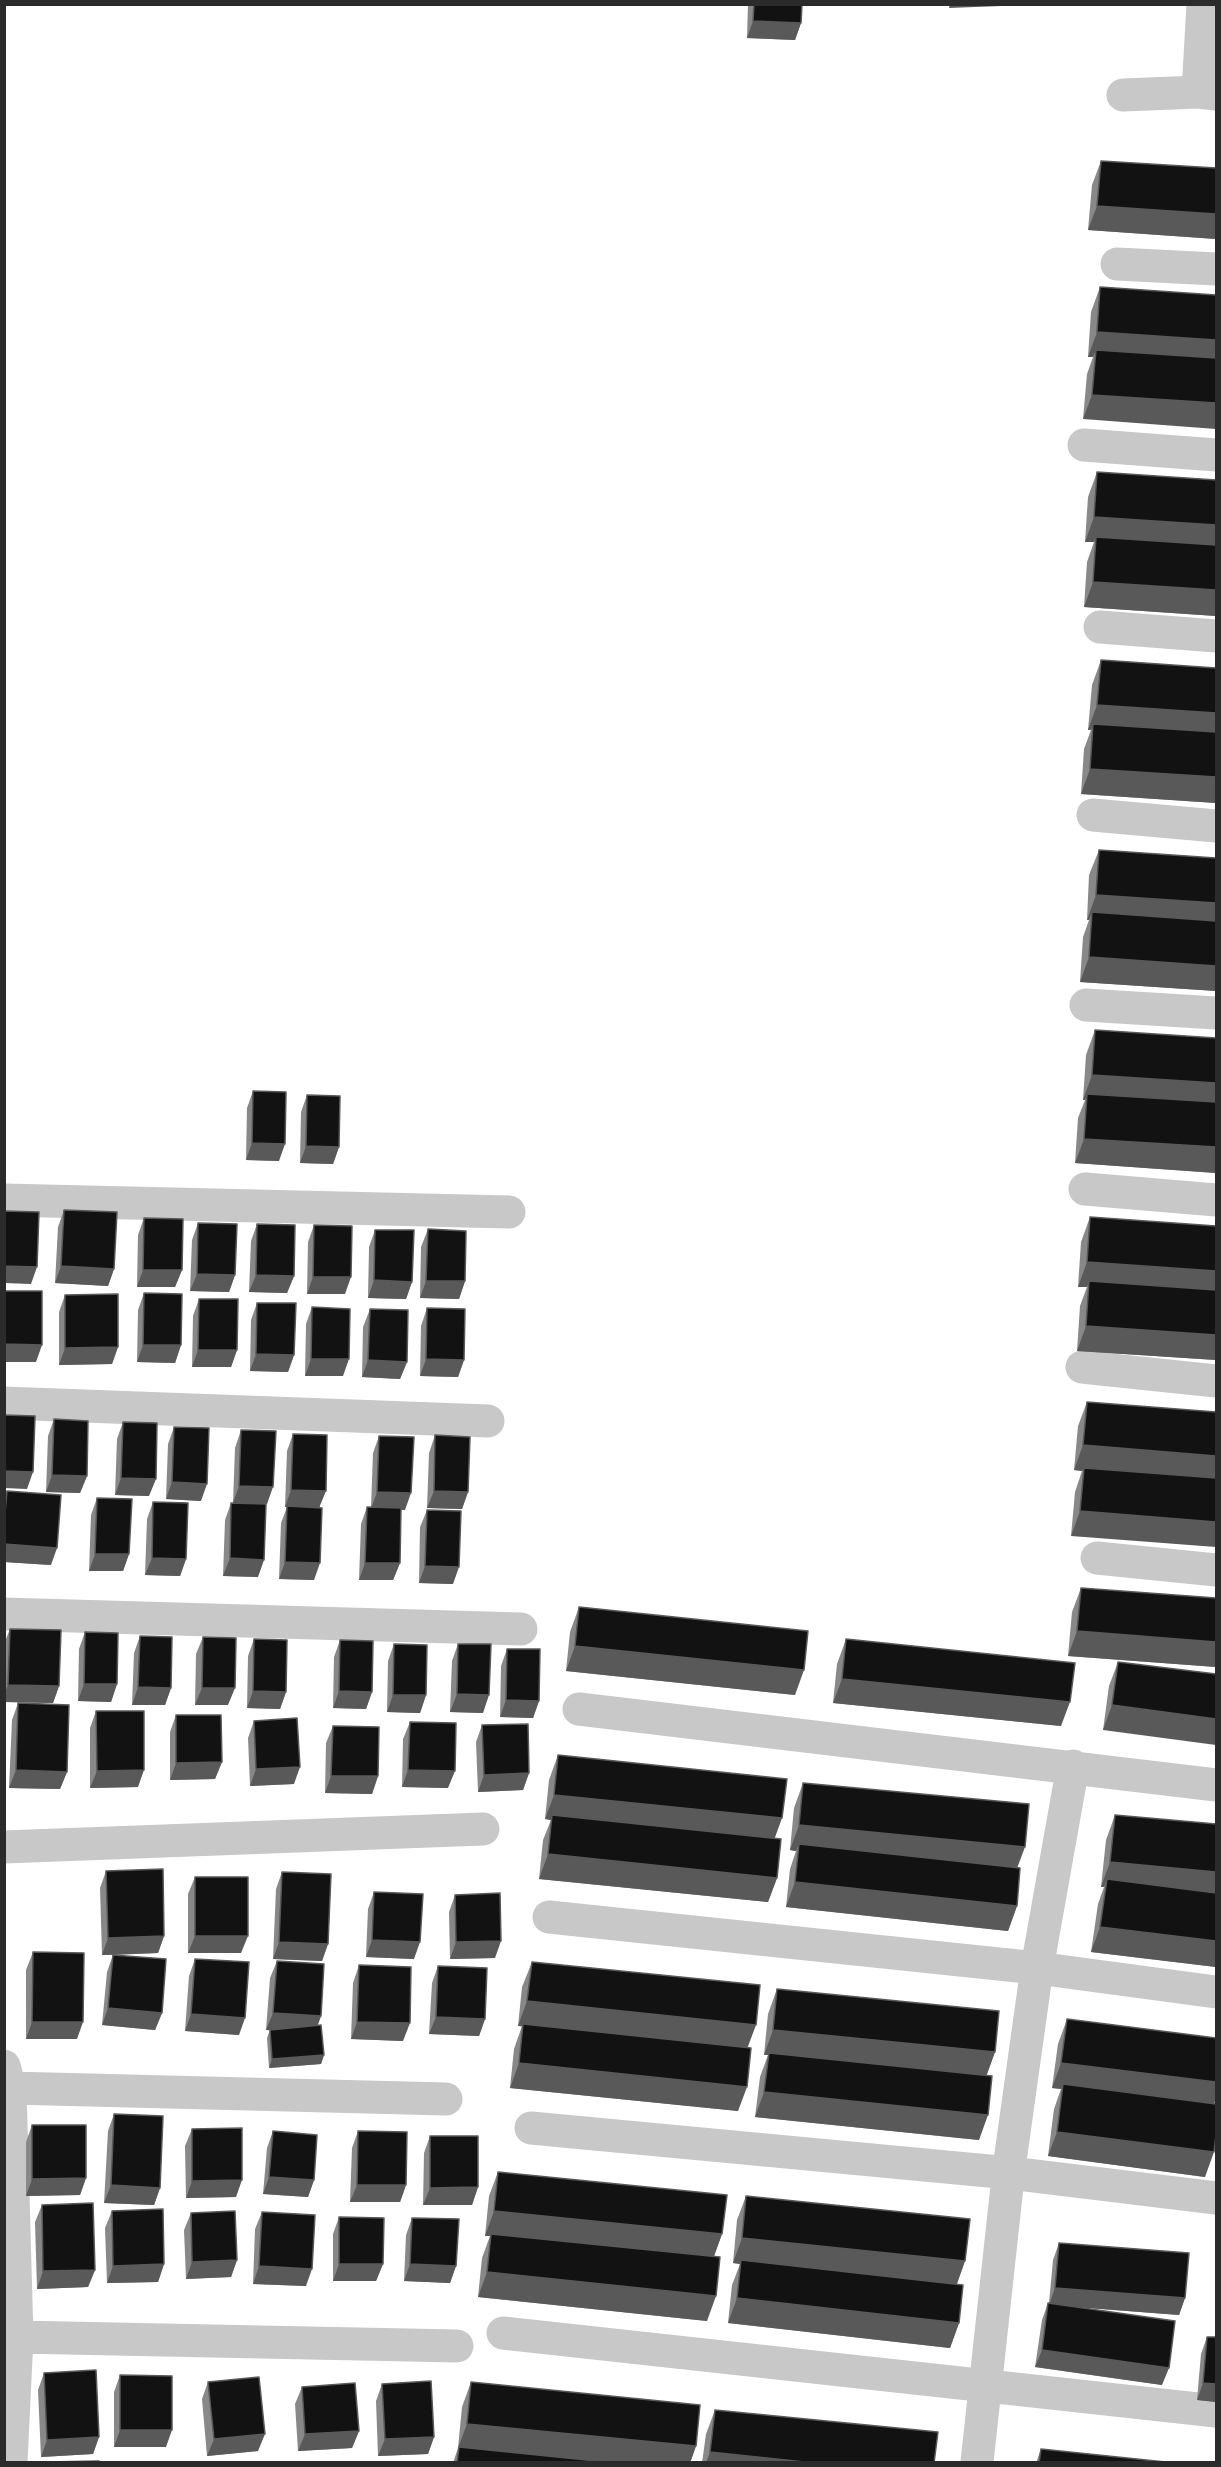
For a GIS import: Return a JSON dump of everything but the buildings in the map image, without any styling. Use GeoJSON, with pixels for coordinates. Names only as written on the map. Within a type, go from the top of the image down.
{"type":"FeatureCollection","features":[{"type":"Feature","properties":{"kind":"street"},"geometry":{"type":"LineString","coordinates":[[1123,95],[1207,93],[1203,4]]}},
{"type":"Feature","properties":{"kind":"street"},"geometry":{"type":"LineString","coordinates":[[1117,264],[1216,269]]}},
{"type":"Feature","properties":{"kind":"street"},"geometry":{"type":"LineString","coordinates":[[1084,445],[1216,455]]}},
{"type":"Feature","properties":{"kind":"street"},"geometry":{"type":"LineString","coordinates":[[1100,627],[1216,636]]}},
{"type":"Feature","properties":{"kind":"street"},"geometry":{"type":"LineString","coordinates":[[1093,815],[1216,826]]}},
{"type":"Feature","properties":{"kind":"street"},"geometry":{"type":"LineString","coordinates":[[1086,1005],[1216,1013]]}},
{"type":"Feature","properties":{"kind":"street"},"geometry":{"type":"LineString","coordinates":[[1086,1189],[1216,1200]]}},
{"type":"Feature","properties":{"kind":"street"},"geometry":{"type":"LineString","coordinates":[[4,1200],[508,1212]]}},
{"type":"Feature","properties":{"kind":"street"},"geometry":{"type":"LineString","coordinates":[[1082,1367],[1216,1381]]}},
{"type":"Feature","properties":{"kind":"street"},"geometry":{"type":"LineString","coordinates":[[4,1403],[488,1421]]}},
{"type":"Feature","properties":{"kind":"street"},"geometry":{"type":"LineString","coordinates":[[1097,1558],[1216,1570]]}},
{"type":"Feature","properties":{"kind":"street"},"geometry":{"type":"LineString","coordinates":[[4,1614],[521,1629]]}},
{"type":"Feature","properties":{"kind":"street"},"geometry":{"type":"LineString","coordinates":[[579,1710],[1073,1766],[1216,1785]]}},
{"type":"Feature","properties":{"kind":"street"},"geometry":{"type":"LineString","coordinates":[[977,2463],[1036,1968],[1073,1766]]}},
{"type":"Feature","properties":{"kind":"street"},"geometry":{"type":"LineString","coordinates":[[4,1847],[483,1829]]}},
{"type":"Feature","properties":{"kind":"street"},"geometry":{"type":"LineString","coordinates":[[549,1917],[1036,1968],[1216,1992]]}},
{"type":"Feature","properties":{"kind":"street"},"geometry":{"type":"LineString","coordinates":[[11,2463],[17,2337],[10,2304],[7,2077],[446,2099]]}},
{"type":"Feature","properties":{"kind":"street"},"geometry":{"type":"LineString","coordinates":[[531,2128],[1010,2173],[1216,2198]]}},
{"type":"Feature","properties":{"kind":"street"},"geometry":{"type":"LineString","coordinates":[[502,2333],[1216,2411]]}},
{"type":"Feature","properties":{"kind":"street"},"geometry":{"type":"LineString","coordinates":[[17,2337],[457,2346]]}}]}
